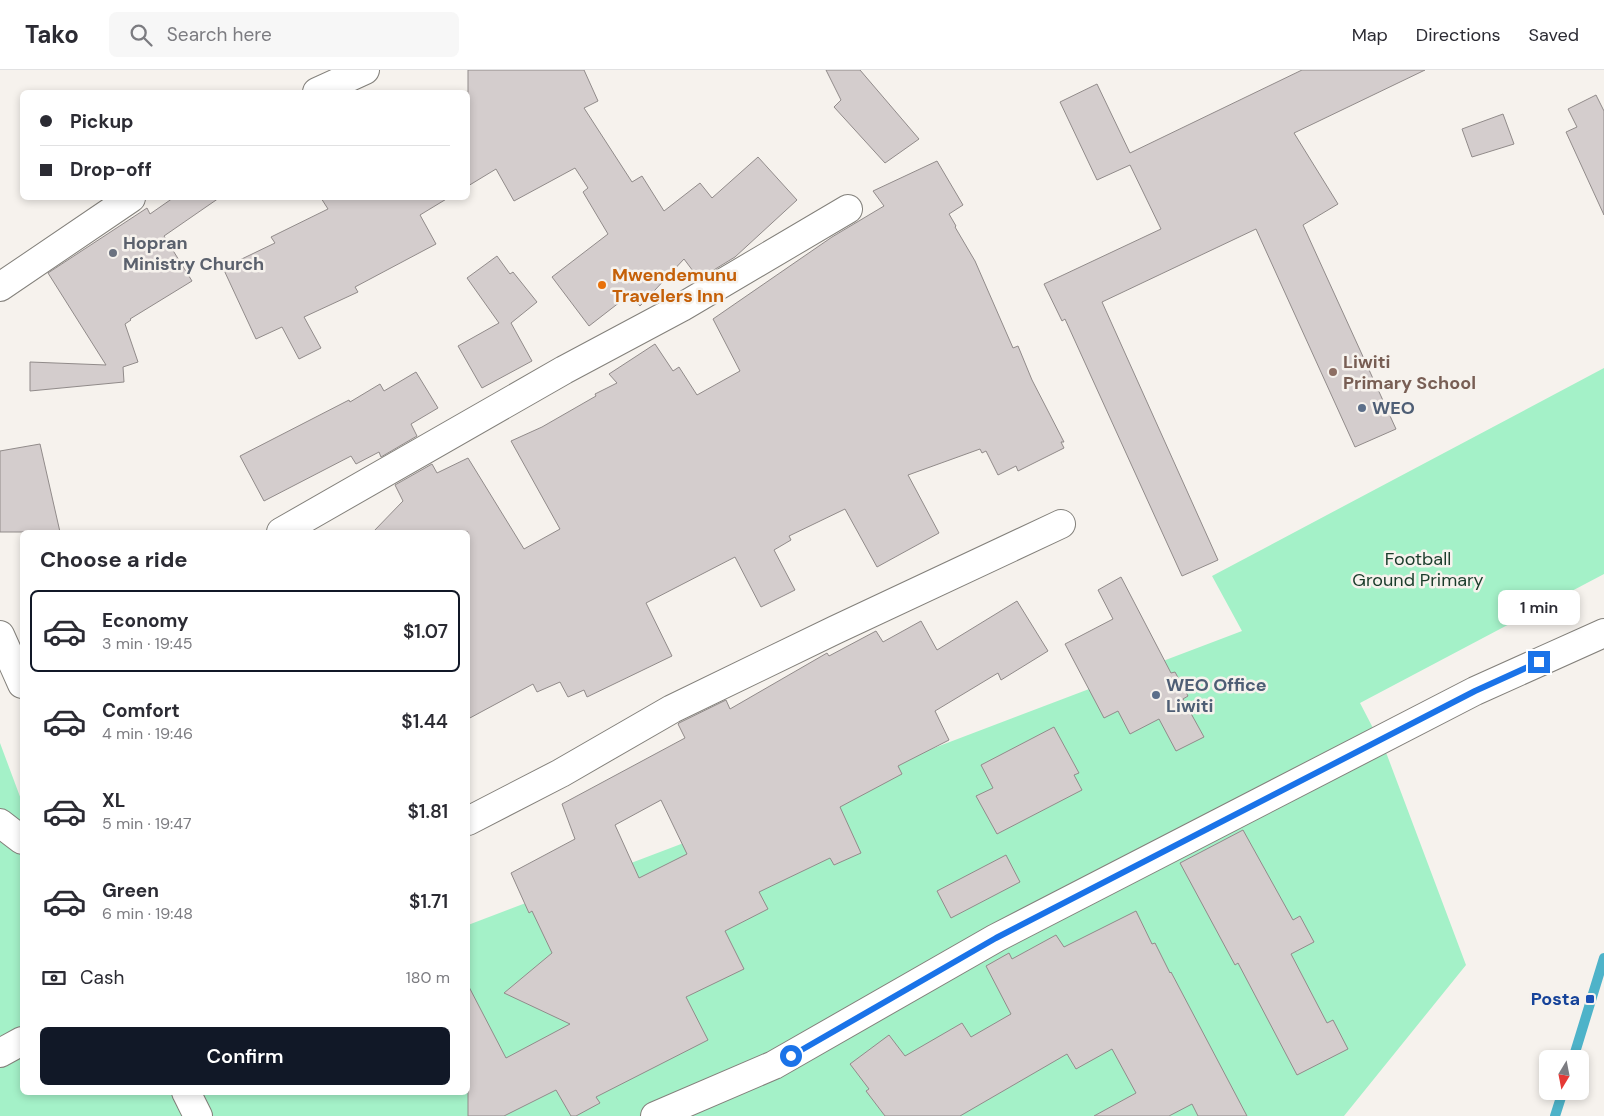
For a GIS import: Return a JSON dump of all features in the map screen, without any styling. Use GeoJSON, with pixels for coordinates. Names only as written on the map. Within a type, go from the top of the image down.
{"type":"FeatureCollection","features":[{"type":"Feature","properties":{"kind":"street"},"geometry":{"type":"LineString","coordinates":[[321,90],[365,70]]}},
{"type":"Feature","properties":{"kind":"street"},"geometry":{"type":"LineString","coordinates":[[0,287],[128,200]]}},
{"type":"Feature","properties":{"kind":"street"},"geometry":{"type":"LineString","coordinates":[[284,530],[564,370],[682,307],[848,209]]}},
{"type":"Feature","properties":{"kind":"street"},"geometry":{"type":"LineString","coordinates":[[470,820],[561,773],[672,710],[835,630],[1061,524]]}},
{"type":"Feature","properties":{"kind":"street"},"geometry":{"type":"LineString","coordinates":[[655,1116],[774,1065],[1013,929],[1475,691],[1604,633]]}},
{"type":"Feature","properties":{"kind":"street"},"geometry":{"type":"LineString","coordinates":[[0,635],[20,680]]}},
{"type":"Feature","properties":{"kind":"street"},"geometry":{"type":"LineString","coordinates":[[0,823],[20,838]]}},
{"type":"Feature","properties":{"kind":"street"},"geometry":{"type":"LineString","coordinates":[[0,1052],[20,1042]]}},
{"type":"Feature","properties":{"kind":"street"},"geometry":{"type":"LineString","coordinates":[[188,1095],[198,1116]]}},
{"type":"Feature","properties":{"kind":"green space","name":"Football Ground Primary"},"geometry":{"type":"Polygon","coordinates":[[[1604,368],[1604,574],[1360,703],[1387,755],[1466,965],[1344,1116],[0,1116],[0,743],[20,797],[20,1095],[470,1095],[470,924],[1242,631],[1212,576],[1604,368]]]}},
{"type":"Feature","properties":{"kind":"building"},"geometry":{"type":"Polygon","coordinates":[[[468,70],[584,70],[598,101],[584,108],[632,182],[642,176],[664,211],[700,183],[712,198],[758,157],[797,200],[735,257],[699,279],[684,259],[640,306],[629,295],[589,326],[552,277],[608,234],[583,192],[588,188],[575,168],[514,201],[496,169],[470,185],[470,90],[468,90],[468,70]]]}},
{"type":"Feature","properties":{"kind":"building"},"geometry":{"type":"Polygon","coordinates":[[[826,70],[860,70],[919,139],[885,163],[834,107],[841,100],[826,70]]]}},
{"type":"Feature","properties":{"kind":"building"},"geometry":{"type":"Polygon","coordinates":[[[1302,70],[1425,70],[1294,133],[1338,204],[1303,225],[1396,429],[1355,447],[1256,229],[1102,302],[1218,560],[1182,576],[1065,319],[1062,321],[1044,284],[1161,229],[1130,165],[1097,180],[1060,102],[1097,84],[1130,153],[1302,70]]]}},
{"type":"Feature","properties":{"kind":"building"},"geometry":{"type":"Polygon","coordinates":[[[1596,95],[1604,111],[1604,215],[1566,132],[1577,127],[1568,109],[1596,95]]]}},
{"type":"Feature","properties":{"kind":"building"},"geometry":{"type":"Polygon","coordinates":[[[1503,114],[1514,144],[1472,157],[1462,129],[1503,114]]]}},
{"type":"Feature","properties":{"kind":"building"},"geometry":{"type":"Polygon","coordinates":[[[937,161],[963,205],[949,214],[975,261],[1013,348],[1018,346],[1032,380],[1064,442],[1061,442],[1064,448],[1018,471],[1016,466],[998,475],[986,451],[982,453],[980,449],[908,475],[939,533],[877,567],[845,509],[789,536],[791,540],[774,550],[795,590],[761,607],[735,557],[646,603],[672,656],[587,697],[584,690],[568,697],[560,682],[537,692],[533,684],[470,718],[470,530],[375,530],[403,501],[395,485],[432,464],[437,473],[468,458],[524,549],[560,529],[511,441],[542,427],[596,396],[595,394],[617,383],[609,374],[655,344],[673,371],[679,367],[697,395],[740,371],[713,319],[832,237],[884,206],[873,191],[937,161]]]}},
{"type":"Feature","properties":{"kind":"building"},"geometry":{"type":"Polygon","coordinates":[[[170,200],[216,200],[164,236],[192,281],[130,319],[125,324],[138,362],[123,367],[124,382],[30,391],[30,362],[106,365],[48,273],[147,208],[150,214],[170,200]]]}},
{"type":"Feature","properties":{"kind":"building"},"geometry":{"type":"Polygon","coordinates":[[[322,200],[445,200],[420,215],[436,244],[355,287],[358,292],[304,317],[321,348],[299,359],[282,327],[256,339],[223,268],[275,243],[271,237],[328,209],[322,200]]]}},
{"type":"Feature","properties":{"kind":"building"},"geometry":{"type":"Polygon","coordinates":[[[497,256],[510,274],[513,272],[537,302],[511,323],[532,361],[482,388],[458,346],[499,323],[467,278],[497,256]]]}},
{"type":"Feature","properties":{"kind":"building"},"geometry":{"type":"Polygon","coordinates":[[[416,372],[438,408],[411,424],[417,436],[381,457],[379,452],[356,464],[351,456],[264,501],[240,456],[349,400],[350,402],[380,384],[384,391],[416,372]]]}},
{"type":"Feature","properties":{"kind":"building"},"geometry":{"type":"Polygon","coordinates":[[[40,444],[60,530],[0,532],[0,451],[40,444]]]}},
{"type":"Feature","properties":{"kind":"building"},"geometry":{"type":"Polygon","coordinates":[[[1121,577],[1171,673],[1175,672],[1188,696],[1183,699],[1204,737],[1176,751],[1159,719],[1130,734],[1118,711],[1104,718],[1065,644],[1113,619],[1098,590],[1121,577]]]}},
{"type":"Feature","properties":{"kind":"building"},"geometry":{"type":"Polygon","coordinates":[[[1017,601],[1048,651],[1001,680],[998,673],[935,711],[949,740],[898,766],[902,774],[840,807],[861,853],[834,865],[830,858],[759,892],[768,909],[725,931],[744,969],[686,997],[708,1040],[596,1097],[600,1103],[576,1116],[571,1116],[556,1090],[504,1116],[468,1116],[468,1095],[470,1095],[470,989],[506,1058],[570,1024],[504,993],[552,953],[532,911],[529,913],[511,873],[575,839],[562,804],[685,738],[679,723],[726,700],[730,709],[827,653],[829,656],[876,631],[883,642],[921,621],[937,650],[1017,601]],[[661,800],[615,825],[639,878],[687,854],[661,800]]]}},
{"type":"Feature","properties":{"kind":"building"},"geometry":{"type":"Polygon","coordinates":[[[1054,727],[1079,773],[1074,775],[1082,790],[997,834],[976,796],[993,788],[981,765],[1054,727]]]}},
{"type":"Feature","properties":{"kind":"building"},"geometry":{"type":"Polygon","coordinates":[[[1243,830],[1293,920],[1300,916],[1314,942],[1291,954],[1327,1023],[1333,1020],[1348,1049],[1297,1075],[1238,963],[1235,965],[1180,863],[1243,830]]]}},
{"type":"Feature","properties":{"kind":"building"},"geometry":{"type":"Polygon","coordinates":[[[1006,855],[1020,882],[951,918],[937,891],[1006,855]]]}},
{"type":"Feature","properties":{"kind":"building"},"geometry":{"type":"Polygon","coordinates":[[[1136,911],[1152,944],[1155,943],[1171,972],[1247,1116],[1198,1116],[1192,1104],[1169,1116],[1094,1116],[1136,1093],[1112,1049],[1076,1069],[1067,1054],[960,1116],[885,1116],[866,1091],[869,1089],[850,1064],[889,1035],[905,1056],[962,1023],[971,1037],[1011,1014],[986,966],[1009,953],[1012,959],[1056,935],[1064,947],[1136,911]]]}},
{"type":"Feature","properties":{"kind":"waterway"},"geometry":{"type":"LineString","coordinates":[[1576,1050],[1604,958]]}},
{"type":"Feature","properties":{"kind":"waterway"},"geometry":{"type":"LineString","coordinates":[[1555,1116],[1560,1100]]}},
{"type":"Feature","properties":{"kind":"place","name":"Hopran Ministry Church"},"geometry":{"type":"Point","coordinates":[113,253]}},
{"type":"Feature","properties":{"kind":"place","name":"Mwendemunu Travelers Inn"},"geometry":{"type":"Point","coordinates":[602,285]}},
{"type":"Feature","properties":{"kind":"place","name":"Liwiti Primary School"},"geometry":{"type":"Point","coordinates":[1333,372]}},
{"type":"Feature","properties":{"kind":"place","name":"WEO"},"geometry":{"type":"Point","coordinates":[1362,408]}},
{"type":"Feature","properties":{"kind":"place","name":"WEO Office Liwiti"},"geometry":{"type":"Point","coordinates":[1156,695]}},
{"type":"Feature","properties":{"kind":"place","name":"Posta"},"geometry":{"type":"Point","coordinates":[1590,999]}},
{"type":"Feature","properties":{"kind":"route"},"geometry":{"type":"LineString","coordinates":[[791,1056],[996,938],[1475,691],[1539,662]]}}]}
